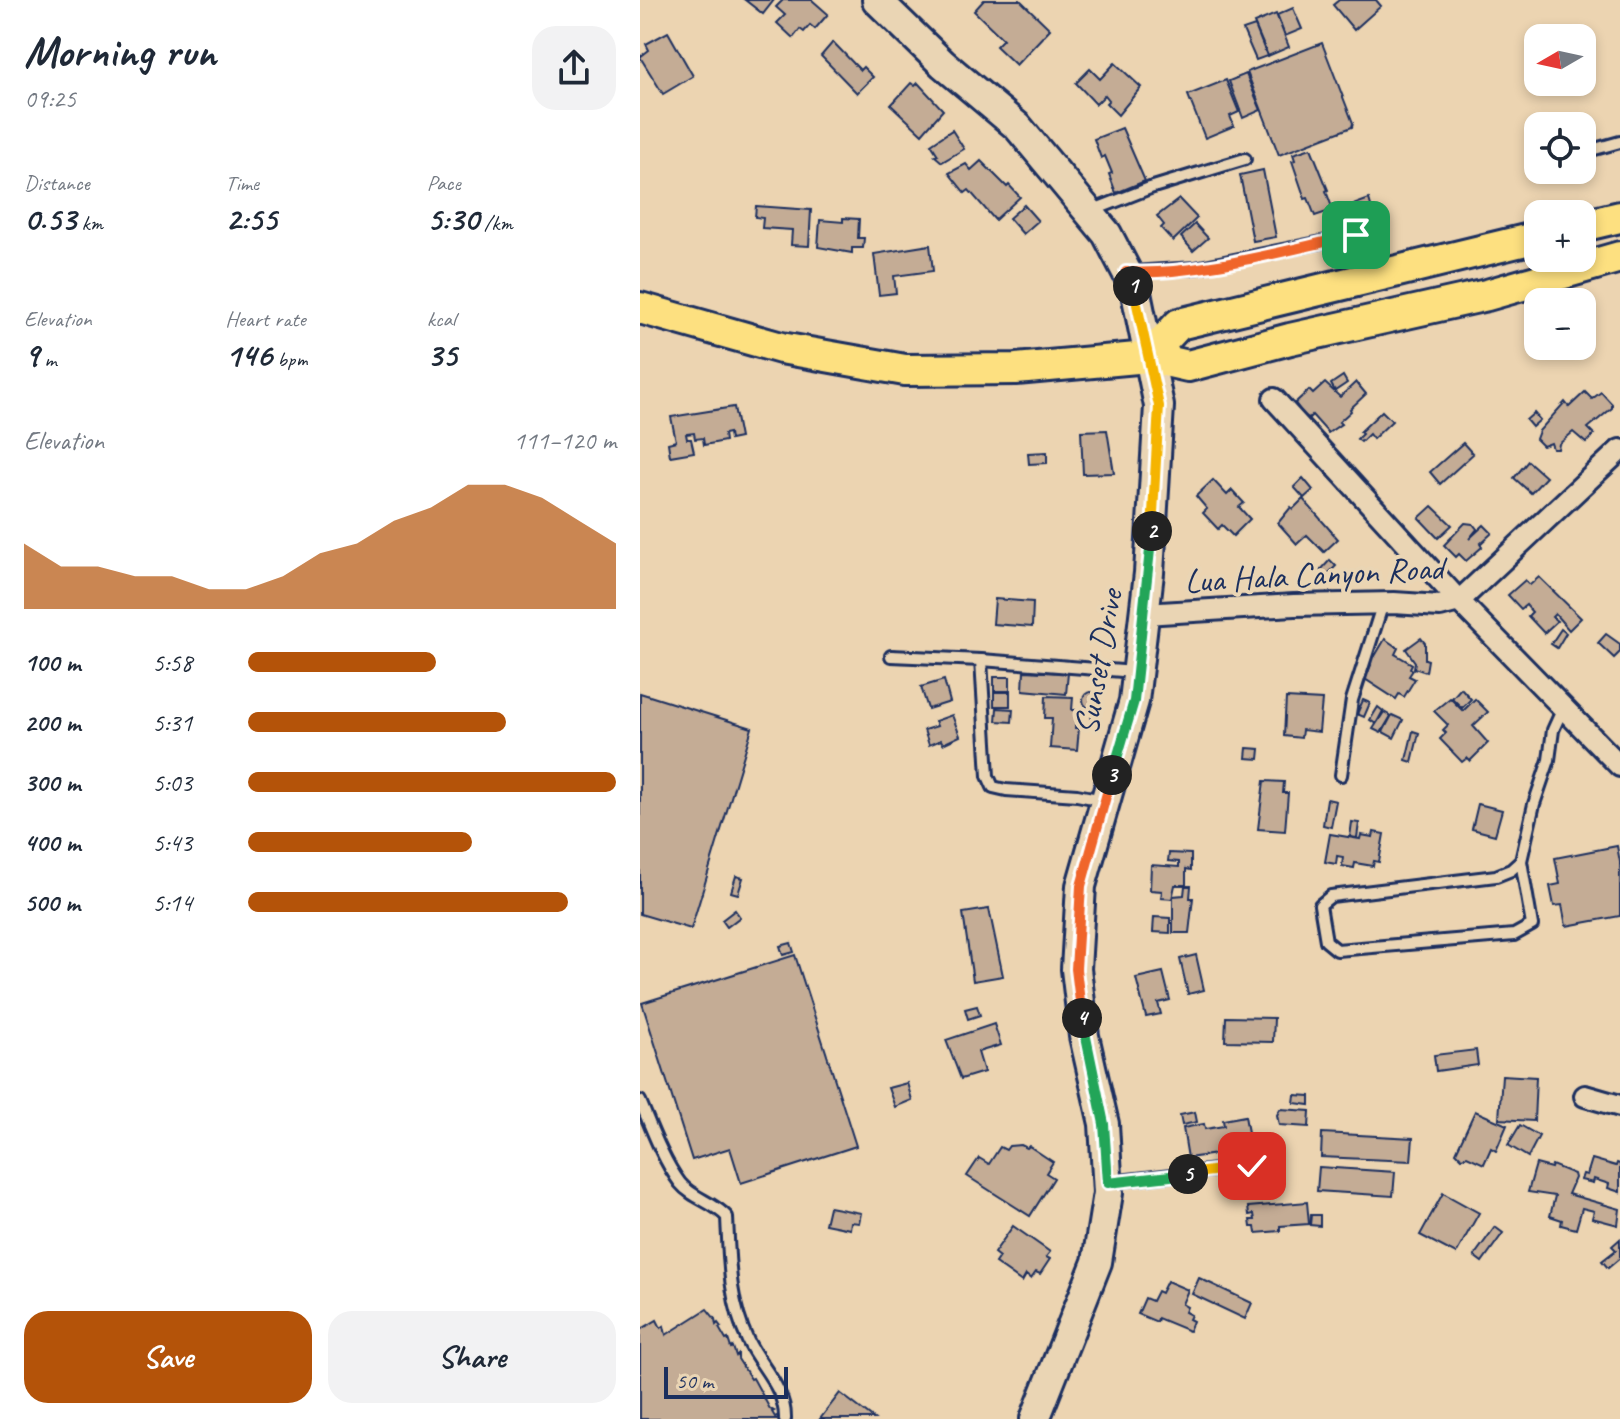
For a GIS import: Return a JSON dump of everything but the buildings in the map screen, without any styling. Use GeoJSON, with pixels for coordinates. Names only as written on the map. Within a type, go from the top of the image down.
{"type":"FeatureCollection","features":[{"type":"Feature","properties":{"kind":"main road","name":"Sunset Drive"},"geometry":{"type":"LineString","coordinates":[[877,0],[943,64],[1018,127],[1107,234],[1135,288],[1159,406],[1144,614],[1134,701],[1081,886],[1076,969],[1084,1036],[1104,1124],[1108,1193],[1097,1262],[1035,1419]]}},
{"type":"Feature","properties":{"kind":"main road"},"geometry":{"type":"LineString","coordinates":[[1596,223],[1620,217]]}},
{"type":"Feature","properties":{"kind":"main road"},"geometry":{"type":"LineString","coordinates":[[1148,357],[1179,324],[1524,240]]}},
{"type":"Feature","properties":{"kind":"main road"},"geometry":{"type":"LineString","coordinates":[[640,308],[781,348],[905,370],[1016,369],[1148,357],[1188,366],[1290,339],[1487,295],[1620,257]]}},
{"type":"Feature","properties":{"kind":"street"},"geometry":{"type":"LineString","coordinates":[[1274,399],[1459,601],[1620,766]]}},
{"type":"Feature","properties":{"kind":"street","name":"Lua Hala Canyon Road"},"geometry":{"type":"LineString","coordinates":[[1144,614],[1294,605],[1383,603],[1440,606],[1459,601],[1620,450]]}},
{"type":"Feature","properties":{"kind":"street"},"geometry":{"type":"LineString","coordinates":[[1585,1096],[1620,1106]]}},
{"type":"Feature","properties":{"kind":"lane"},"geometry":{"type":"LineString","coordinates":[[1596,149],[1620,142]]}},
{"type":"Feature","properties":{"kind":"lane"},"geometry":{"type":"LineString","coordinates":[[1089,211],[1150,188],[1245,159]]}},
{"type":"Feature","properties":{"kind":"lane"},"geometry":{"type":"LineString","coordinates":[[1126,272],[1195,268],[1356,235]]}},
{"type":"Feature","properties":{"kind":"lane"},"geometry":{"type":"LineString","coordinates":[[1341,775],[1352,700],[1383,603]]}},
{"type":"Feature","properties":{"kind":"lane"},"geometry":{"type":"LineString","coordinates":[[891,656],[1137,672]]}},
{"type":"Feature","properties":{"kind":"lane"},"geometry":{"type":"LineString","coordinates":[[981,660],[988,776],[993,787],[1077,795],[1105,801]]}},
{"type":"Feature","properties":{"kind":"lane"},"geometry":{"type":"LineString","coordinates":[[1521,861],[1511,870],[1496,876],[1331,896],[1320,905],[1326,941],[1337,950],[1514,935],[1532,925],[1521,861],[1534,804],[1549,760],[1553,730],[1563,708]]}},
{"type":"Feature","properties":{"kind":"lane"},"geometry":{"type":"LineString","coordinates":[[640,1101],[681,1183],[699,1200],[727,1217],[733,1300],[747,1340],[785,1406],[785,1419]]}},
{"type":"Feature","properties":{"kind":"lane"},"geometry":{"type":"LineString","coordinates":[[1108,1183],[1252,1166]]}},
{"type":"Feature","properties":{"kind":"route"},"geometry":{"type":"LineString","coordinates":[[1252,1166],[1108,1183],[1104,1124],[1084,1036],[1076,969],[1081,886],[1134,701],[1149,573],[1159,406],[1135,288],[1126,272],[1195,268],[1356,235]]}}]}
